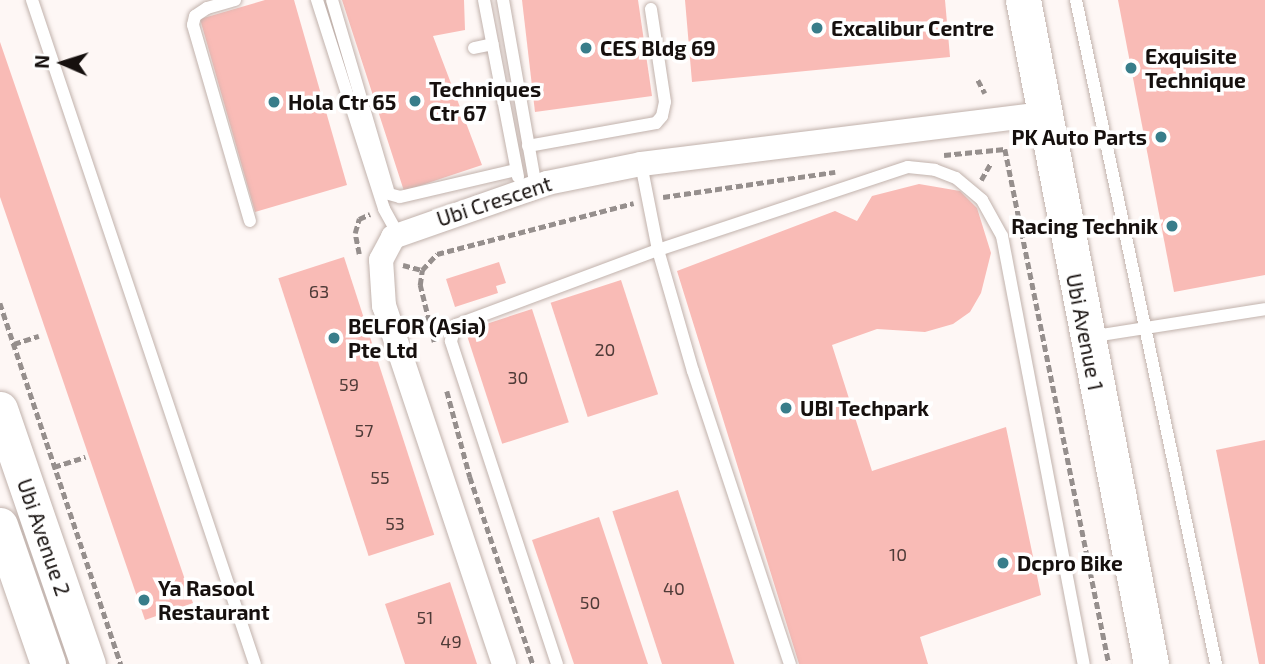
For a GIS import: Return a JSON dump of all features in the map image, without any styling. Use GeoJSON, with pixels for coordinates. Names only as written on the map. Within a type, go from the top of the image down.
{"type":"FeatureCollection","features":[{"type":"Feature","properties":{"kind":"street","name":"Ubi Avenue 1"},"geometry":{"type":"LineString","coordinates":[[1023,0],[1085,337],[1151,664]]}},
{"type":"Feature","properties":{"kind":"street","name":"Ubi Crescent"},"geometry":{"type":"LineString","coordinates":[[398,234],[525,183],[641,164],[1044,114]]}},
{"type":"Feature","properties":{"kind":"street"},"geometry":{"type":"LineString","coordinates":[[398,234],[386,245],[381,260],[384,306],[504,664]]}},
{"type":"Feature","properties":{"kind":"street","name":"Ubi Avenue 2"},"geometry":{"type":"LineString","coordinates":[[0,409],[88,664]]}},
{"type":"Feature","properties":{"kind":"street","name":"Ubi Avenue 2"},"geometry":{"type":"LineString","coordinates":[[0,525],[48,664]]}},
{"type":"Feature","properties":{"kind":"lane"},"geometry":{"type":"LineString","coordinates":[[32,0],[255,664]]}},
{"type":"Feature","properties":{"kind":"lane"},"geometry":{"type":"LineString","coordinates":[[235,0],[207,8],[195,16],[193,25],[250,221]]}},
{"type":"Feature","properties":{"kind":"lane"},"geometry":{"type":"LineString","coordinates":[[317,0],[384,209],[398,234]]}},
{"type":"Feature","properties":{"kind":"lane"},"geometry":{"type":"LineString","coordinates":[[332,0],[389,194],[400,197],[525,183]]}},
{"type":"Feature","properties":{"kind":"lane"},"geometry":{"type":"LineString","coordinates":[[484,0],[525,183]]}},
{"type":"Feature","properties":{"kind":"lane"},"geometry":{"type":"LineString","coordinates":[[503,0],[528,146],[525,183]]}},
{"type":"Feature","properties":{"kind":"lane"},"geometry":{"type":"LineString","coordinates":[[1076,0],[1216,664]]}},
{"type":"Feature","properties":{"kind":"lane"},"geometry":{"type":"LineString","coordinates":[[528,146],[656,123],[662,116],[665,102],[651,9]]}},
{"type":"Feature","properties":{"kind":"lane"},"geometry":{"type":"LineString","coordinates":[[474,48],[493,44]]}},
{"type":"Feature","properties":{"kind":"lane"},"geometry":{"type":"LineString","coordinates":[[641,164],[657,250],[790,664]]}},
{"type":"Feature","properties":{"kind":"lane"},"geometry":{"type":"LineString","coordinates":[[557,664],[451,333],[456,325],[657,250],[908,167],[935,170],[956,178],[982,200],[1002,236],[1084,664]]}},
{"type":"Feature","properties":{"kind":"lane"},"geometry":{"type":"LineString","coordinates":[[1085,337],[1265,309]]}},
{"type":"Feature","properties":{"kind":"path"},"geometry":{"type":"LineString","coordinates":[[978,80],[985,93]]}},
{"type":"Feature","properties":{"kind":"path"},"geometry":{"type":"LineString","coordinates":[[929,158],[1005,149],[1109,664]]}},
{"type":"Feature","properties":{"kind":"path"},"geometry":{"type":"LineString","coordinates":[[435,347],[420,285],[422,270],[437,254],[648,199],[849,169]]}},
{"type":"Feature","properties":{"kind":"path"},"geometry":{"type":"LineString","coordinates":[[0,303],[121,664]]}},
{"type":"Feature","properties":{"kind":"path"},"geometry":{"type":"LineString","coordinates":[[13,344],[38,336]]}},
{"type":"Feature","properties":{"kind":"path"},"geometry":{"type":"LineString","coordinates":[[446,386],[470,477],[533,664]]}},
{"type":"Feature","properties":{"kind":"path"},"geometry":{"type":"LineString","coordinates":[[54,467],[85,457]]}},
{"type":"Feature","properties":{"kind":"building","name":"Hola Ctr 65"},"geometry":{"type":"Polygon","coordinates":[[[265,0],[294,0],[347,185],[255,212],[200,19],[265,0]]]}},
{"type":"Feature","properties":{"kind":"building","name":"Techniques Ctr 67"},"geometry":{"type":"Polygon","coordinates":[[[342,0],[464,0],[465,30],[433,36],[482,165],[404,191],[342,0]]]}},
{"type":"Feature","properties":{"kind":"building","name":"CES Bldg 69"},"geometry":{"type":"Polygon","coordinates":[[[522,0],[638,0],[652,96],[535,112],[522,0]]]}},
{"type":"Feature","properties":{"kind":"building","name":"Excalibur Centre"},"geometry":{"type":"Polygon","coordinates":[[[685,0],[945,0],[950,57],[692,82],[685,0]]]}},
{"type":"Feature","properties":{"kind":"building"},"geometry":{"type":"Polygon","coordinates":[[[1118,0],[1265,0],[1265,275],[1174,292],[1118,0]]]}},
{"type":"Feature","properties":{"kind":"building"},"geometry":{"type":"Polygon","coordinates":[[[0,42],[193,603],[145,620],[0,197],[0,42]]]}},
{"type":"Feature","properties":{"kind":"building"},"geometry":{"type":"Polygon","coordinates":[[[919,184],[960,191],[977,208],[991,253],[981,293],[970,312],[953,324],[925,332],[877,329],[832,345],[872,471],[1006,427],[1041,595],[920,637],[928,664],[799,664],[677,271],[835,211],[857,221],[872,196],[919,184]]]}},
{"type":"Feature","properties":{"kind":"building"},"geometry":{"type":"Polygon","coordinates":[[[344,257],[434,535],[369,556],[278,278],[344,257]]]}},
{"type":"Feature","properties":{"kind":"building"},"geometry":{"type":"Polygon","coordinates":[[[499,262],[506,283],[496,286],[498,293],[455,307],[446,279],[499,262]]]}},
{"type":"Feature","properties":{"kind":"building"},"geometry":{"type":"Polygon","coordinates":[[[621,280],[658,394],[588,417],[551,303],[621,280]]]}},
{"type":"Feature","properties":{"kind":"building"},"geometry":{"type":"Polygon","coordinates":[[[532,309],[569,422],[502,444],[465,331],[532,309]]]}},
{"type":"Feature","properties":{"kind":"building"},"geometry":{"type":"Polygon","coordinates":[[[1265,440],[1265,664],[1259,664],[1216,450],[1265,440]]]}},
{"type":"Feature","properties":{"kind":"building"},"geometry":{"type":"Polygon","coordinates":[[[678,490],[735,664],[662,664],[612,511],[678,490]]]}},
{"type":"Feature","properties":{"kind":"building"},"geometry":{"type":"Polygon","coordinates":[[[599,517],[648,664],[574,664],[532,540],[599,517]]]}},
{"type":"Feature","properties":{"kind":"building"},"geometry":{"type":"Polygon","coordinates":[[[450,582],[477,664],[405,664],[385,604],[450,582]]]}},
{"type":"Feature","properties":{"kind":"place","name":"Excalibur Centre"},"geometry":{"type":"Point","coordinates":[817,28]}},
{"type":"Feature","properties":{"kind":"place","name":"CES Bldg 69"},"geometry":{"type":"Point","coordinates":[586,48]}},
{"type":"Feature","properties":{"kind":"place","name":"Exquisite Technique"},"geometry":{"type":"Point","coordinates":[1131,68]}},
{"type":"Feature","properties":{"kind":"place","name":"Techniques Ctr 67"},"geometry":{"type":"Point","coordinates":[415,101]}},
{"type":"Feature","properties":{"kind":"place","name":"Hola Ctr 65"},"geometry":{"type":"Point","coordinates":[274,102]}},
{"type":"Feature","properties":{"kind":"place","name":"PK Auto Parts"},"geometry":{"type":"Point","coordinates":[1161,137]}},
{"type":"Feature","properties":{"kind":"place","name":"Racing Technik"},"geometry":{"type":"Point","coordinates":[1172,226]}},
{"type":"Feature","properties":{"kind":"place","name":"BELFOR (Asia) Pte Ltd"},"geometry":{"type":"Point","coordinates":[334,338]}},
{"type":"Feature","properties":{"kind":"place","name":"UBI Techpark"},"geometry":{"type":"Point","coordinates":[786,408]}},
{"type":"Feature","properties":{"kind":"place","name":"Dcpro Bike"},"geometry":{"type":"Point","coordinates":[1003,563]}},
{"type":"Feature","properties":{"kind":"place","name":"Ya Rasool Restaurant"},"geometry":{"type":"Point","coordinates":[144,600]}}]}
